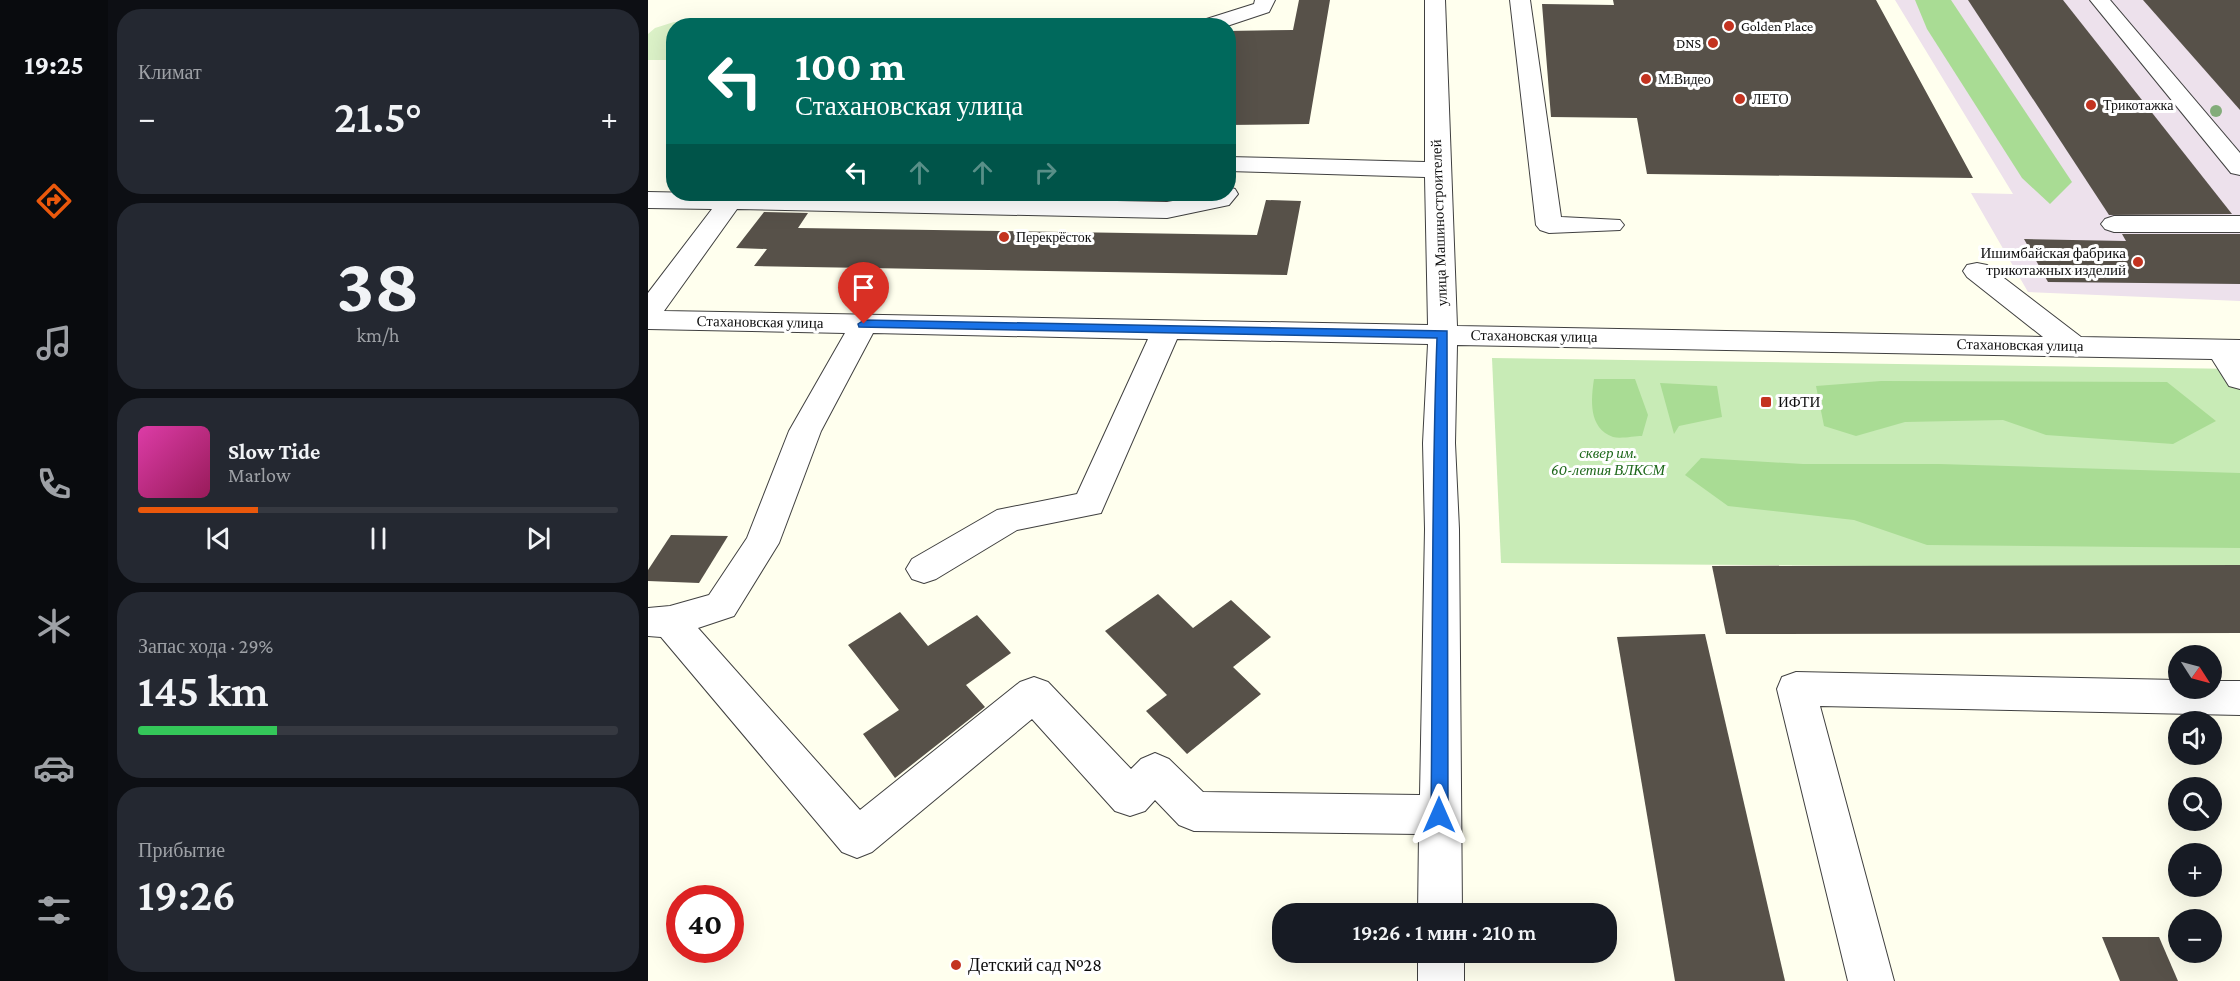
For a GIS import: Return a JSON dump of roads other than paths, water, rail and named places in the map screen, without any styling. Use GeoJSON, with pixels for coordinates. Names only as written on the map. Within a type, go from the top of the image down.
{"type":"FeatureCollection","features":[{"type":"Feature","properties":{"kind":"street"},"geometry":{"type":"LineString","coordinates":[[1230,18],[1262,8],[1265,0]]}},
{"type":"Feature","properties":{"kind":"street","name":"улица Машиностроителей"},"geometry":{"type":"LineString","coordinates":[[1435,0],[1437,170],[1443,334],[1439,443],[1442,529],[1440,903]]}},
{"type":"Feature","properties":{"kind":"street"},"geometry":{"type":"LineString","coordinates":[[1520,0],[1550,225],[1611,225]]}},
{"type":"Feature","properties":{"kind":"street"},"geometry":{"type":"LineString","coordinates":[[2100,0],[2240,168]]}},
{"type":"Feature","properties":{"kind":"street"},"geometry":{"type":"LineString","coordinates":[[1239,164],[1437,170]]}},
{"type":"Feature","properties":{"kind":"street"},"geometry":{"type":"LineString","coordinates":[[648,200],[666,200]]}},
{"type":"Feature","properties":{"kind":"street"},"geometry":{"type":"LineString","coordinates":[[689,201],[1167,210],[1215,201]]}},
{"type":"Feature","properties":{"kind":"street"},"geometry":{"type":"LineString","coordinates":[[648,313],[730,202]]}},
{"type":"Feature","properties":{"kind":"street"},"geometry":{"type":"LineString","coordinates":[[2115,224],[2240,224]]}},
{"type":"Feature","properties":{"kind":"street"},"geometry":{"type":"LineString","coordinates":[[1977,271],[2073,346]]}},
{"type":"Feature","properties":{"kind":"street","name":"Стахановская улица"},"geometry":{"type":"LineString","coordinates":[[648,320],[2230,349]]}},
{"type":"Feature","properties":{"kind":"street"},"geometry":{"type":"LineString","coordinates":[[864,324],[804,431],[762,543],[721,606],[659,621],[857,838],[1034,694],[1130,797],[1155,772],[1194,812],[1439,815]]}},
{"type":"Feature","properties":{"kind":"street"},"geometry":{"type":"LineString","coordinates":[[924,569],[1009,519],[1089,504],[1167,329]]}},
{"type":"Feature","properties":{"kind":"street"},"geometry":{"type":"LineString","coordinates":[[2230,349],[2240,379]]}},
{"type":"Feature","properties":{"kind":"street"},"geometry":{"type":"LineString","coordinates":[[1871,981],[1796,689],[2240,698]]}},
{"type":"Feature","properties":{"kind":"street"},"geometry":{"type":"LineString","coordinates":[[1441,963],[1441,981]]}},
{"type":"Feature","properties":{"kind":"place","name":"Golden Place"},"geometry":{"type":"Point","coordinates":[1729,26]}},
{"type":"Feature","properties":{"kind":"place","name":"DNS"},"geometry":{"type":"Point","coordinates":[1713,43]}},
{"type":"Feature","properties":{"kind":"place","name":"М.Видео"},"geometry":{"type":"Point","coordinates":[1646,79]}},
{"type":"Feature","properties":{"kind":"place","name":"ЛЕТО"},"geometry":{"type":"Point","coordinates":[1740,99]}},
{"type":"Feature","properties":{"kind":"place","name":"Трикотажка"},"geometry":{"type":"Point","coordinates":[2091,105]}},
{"type":"Feature","properties":{"kind":"place","name":"Перекрёсток"},"geometry":{"type":"Point","coordinates":[1004,237]}},
{"type":"Feature","properties":{"kind":"place","name":"Ишимбайская фабрика трикотажных изделий"},"geometry":{"type":"Point","coordinates":[2138,262]}},
{"type":"Feature","properties":{"kind":"place","name":"ИФТИ"},"geometry":{"type":"Point","coordinates":[1766,402]}},
{"type":"Feature","properties":{"kind":"place","name":"Детский сад №28"},"geometry":{"type":"Point","coordinates":[956,965]}},
{"type":"Feature","properties":{"kind":"park label","name":"сквер им. 60-летия ВЛКСМ"},"geometry":{"type":"Point","coordinates":[1608,462]}}]}
